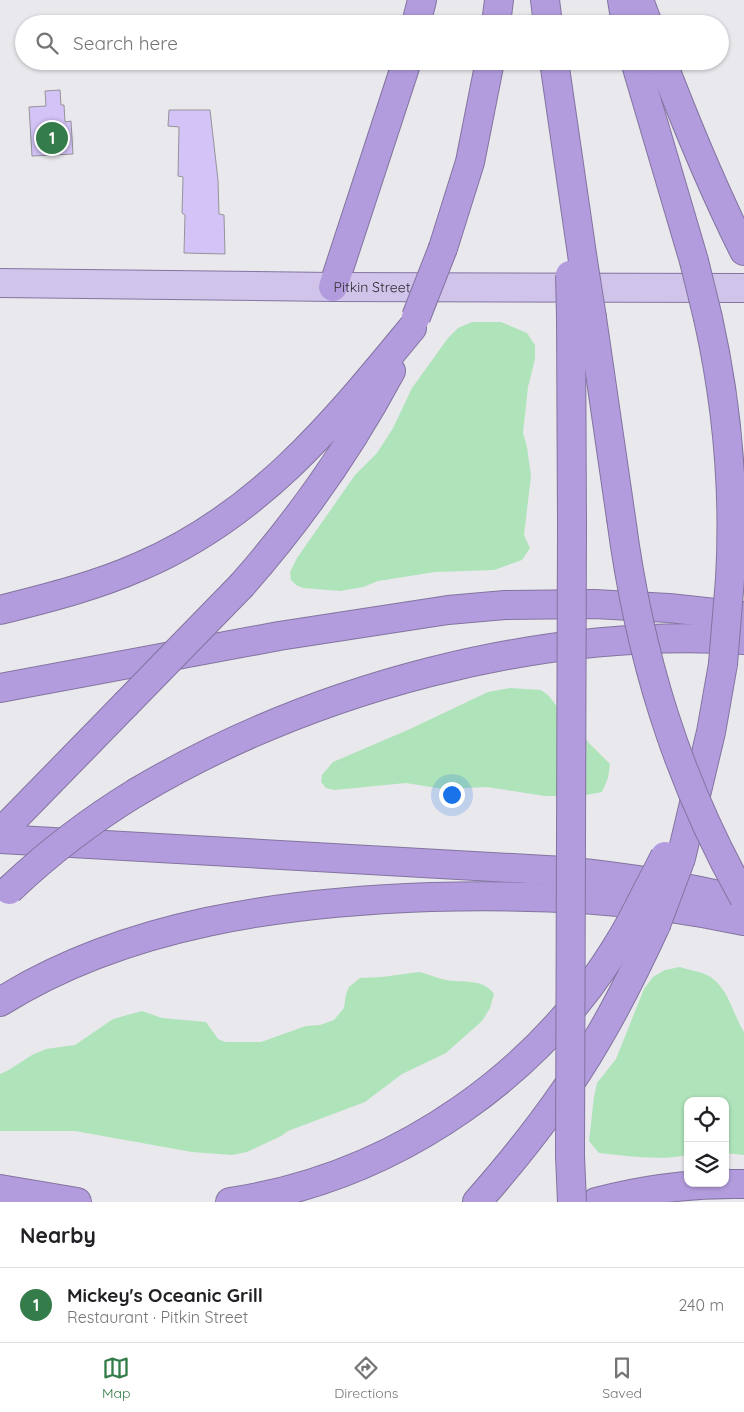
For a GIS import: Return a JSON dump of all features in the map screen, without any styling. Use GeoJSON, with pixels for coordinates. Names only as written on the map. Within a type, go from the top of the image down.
{"type":"FeatureCollection","features":[{"type":"Feature","properties":{"kind":"highway"},"geometry":{"type":"LineString","coordinates":[[418,15],[422,0]]}},
{"type":"Feature","properties":{"kind":"highway"},"geometry":{"type":"LineString","coordinates":[[497,15],[499,0]]}},
{"type":"Feature","properties":{"kind":"highway"},"geometry":{"type":"LineString","coordinates":[[545,0],[547,15]]}},
{"type":"Feature","properties":{"kind":"highway"},"geometry":{"type":"LineString","coordinates":[[622,0],[624,15]]}},
{"type":"Feature","properties":{"kind":"highway"},"geometry":{"type":"LineString","coordinates":[[640,0],[645,15]]}},
{"type":"Feature","properties":{"kind":"highway"},"geometry":{"type":"LineString","coordinates":[[333,287],[404,70]]}},
{"type":"Feature","properties":{"kind":"highway"},"geometry":{"type":"LineString","coordinates":[[0,833],[242,585],[294,523],[345,451],[379,395],[414,322],[443,248],[470,162],[488,70]]}},
{"type":"Feature","properties":{"kind":"highway"},"geometry":{"type":"LineString","coordinates":[[555,70],[562,118],[582,318],[621,518],[640,631],[665,721],[696,802],[714,842],[744,899]]}},
{"type":"Feature","properties":{"kind":"highway"},"geometry":{"type":"LineString","coordinates":[[477,1202],[521,1150],[574,1077],[616,1006],[643,923],[673,857],[696,791],[711,732],[723,664],[730,579],[731,505],[719,369],[694,261],[639,70]]}},
{"type":"Feature","properties":{"kind":"highway"},"geometry":{"type":"LineString","coordinates":[[666,70],[697,149],[744,250]]}},
{"type":"Feature","properties":{"kind":"highway"},"geometry":{"type":"LineString","coordinates":[[572,1202],[572,524],[582,318]]}},
{"type":"Feature","properties":{"kind":"highway"},"geometry":{"type":"LineString","coordinates":[[0,610],[68,592],[140,567],[183,545],[228,516],[269,485],[303,454],[356,394],[414,322]]}},
{"type":"Feature","properties":{"kind":"highway"},"geometry":{"type":"LineString","coordinates":[[0,688],[278,636],[448,610],[514,605],[594,604],[669,608],[744,616]]}},
{"type":"Feature","properties":{"kind":"highway"},"geometry":{"type":"LineString","coordinates":[[4,894],[49,854],[80,830],[137,792],[207,754],[291,717],[365,691],[451,668],[525,653],[605,642],[682,638],[744,640]]}},
{"type":"Feature","properties":{"kind":"highway"},"geometry":{"type":"LineString","coordinates":[[0,839],[564,871],[674,886],[744,899]]}},
{"type":"Feature","properties":{"kind":"highway"},"geometry":{"type":"LineString","coordinates":[[0,1002],[52,972],[84,958],[135,941],[222,920],[322,904],[450,896],[584,898],[661,905],[744,921]]}},
{"type":"Feature","properties":{"kind":"highway"},"geometry":{"type":"LineString","coordinates":[[230,1202],[290,1189],[355,1168],[400,1147],[452,1116],[493,1086],[551,1032],[601,970],[643,923]]}},
{"type":"Feature","properties":{"kind":"highway"},"geometry":{"type":"LineString","coordinates":[[596,1202],[668,1188],[710,1184],[744,1184]]}},
{"type":"Feature","properties":{"kind":"highway"},"geometry":{"type":"LineString","coordinates":[[0,1189],[77,1202]]}},
{"type":"Feature","properties":{"kind":"main road","name":"Pitkin Street"},"geometry":{"type":"LineString","coordinates":[[0,283],[333,287],[744,288]]}},
{"type":"Feature","properties":{"kind":"green space"},"geometry":{"type":"Polygon","coordinates":[[[472,322],[501,322],[527,333],[535,345],[535,359],[528,387],[523,433],[531,476],[524,535],[530,548],[522,560],[494,570],[435,572],[378,581],[363,587],[340,591],[303,588],[296,585],[291,580],[290,572],[297,558],[355,475],[377,453],[393,428],[412,388],[448,338],[458,328],[472,322]]]}},
{"type":"Feature","properties":{"kind":"green space"},"geometry":{"type":"Polygon","coordinates":[[[510,688],[541,690],[548,695],[567,719],[580,729],[588,742],[610,764],[608,778],[602,792],[581,796],[545,796],[487,787],[443,789],[406,783],[334,790],[326,788],[321,782],[322,775],[333,762],[410,729],[488,692],[510,688]]]}},
{"type":"Feature","properties":{"kind":"green space"},"geometry":{"type":"Polygon","coordinates":[[[680,967],[707,975],[714,980],[725,993],[744,1032],[744,1155],[729,1153],[729,1097],[684,1097],[684,1156],[655,1158],[599,1153],[589,1141],[597,1083],[616,1059],[644,989],[653,977],[665,970],[680,967]]]}},
{"type":"Feature","properties":{"kind":"green space"},"geometry":{"type":"Polygon","coordinates":[[[419,972],[446,980],[484,985],[494,994],[490,1008],[482,1021],[446,1053],[402,1074],[365,1102],[288,1131],[247,1152],[232,1155],[192,1152],[75,1131],[0,1131],[0,1074],[46,1049],[75,1045],[113,1019],[142,1011],[162,1018],[206,1022],[218,1039],[225,1042],[261,1042],[306,1026],[320,1025],[334,1020],[344,1008],[349,987],[360,978],[419,972]]]}},
{"type":"Feature","properties":{"kind":"building"},"geometry":{"type":"Polygon","coordinates":[[[60,90],[61,105],[64,105],[65,122],[71,121],[73,154],[32,156],[29,107],[46,106],[45,91],[60,90]]]}},
{"type":"Feature","properties":{"kind":"building"},"geometry":{"type":"Polygon","coordinates":[[[169,110],[210,110],[218,180],[219,214],[224,215],[225,254],[184,253],[183,177],[178,176],[179,127],[168,126],[169,110]]]}},
{"type":"Feature","properties":{"kind":"place","name":"Mickey's Oceanic Grill"},"geometry":{"type":"Point","coordinates":[52,138]}}]}
